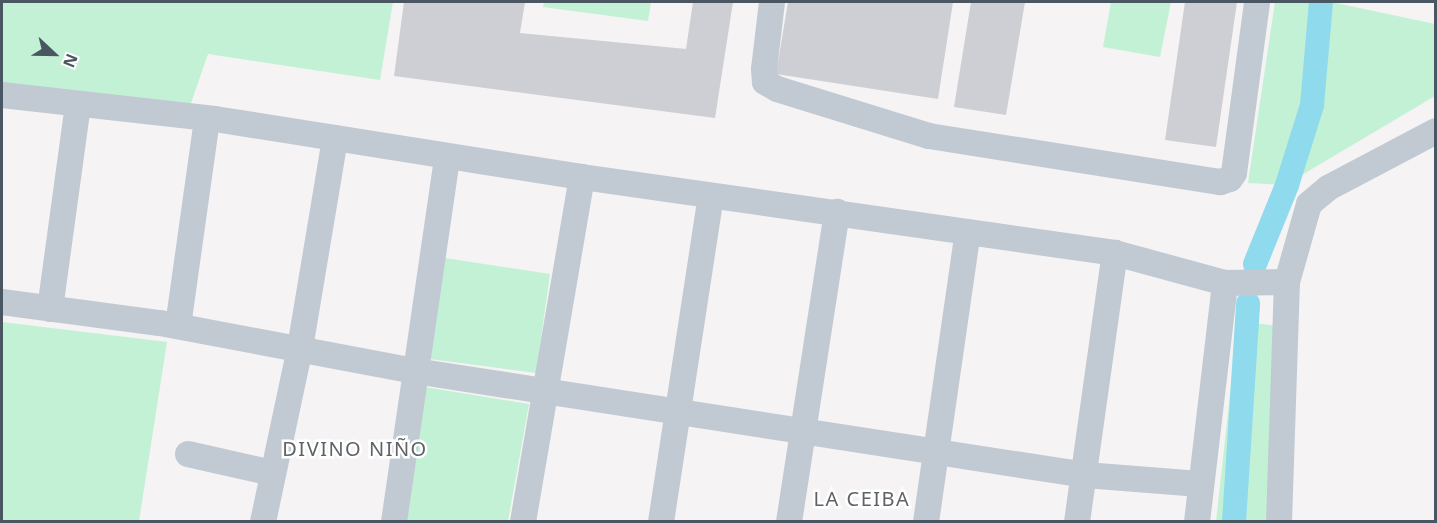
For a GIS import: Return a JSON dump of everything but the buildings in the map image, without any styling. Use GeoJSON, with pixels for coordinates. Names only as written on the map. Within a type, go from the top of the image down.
{"type":"FeatureCollection","features":[{"type":"Feature","properties":{"kind":"street"},"geometry":{"type":"LineString","coordinates":[[772,2],[764,69],[765,82],[777,89],[929,136],[1220,182],[1230,179],[1234,173],[1257,2]]}},
{"type":"Feature","properties":{"kind":"street"},"geometry":{"type":"LineString","coordinates":[[2,95],[207,118],[447,157],[1116,253],[1226,283],[1287,282]]}},
{"type":"Feature","properties":{"kind":"street"},"geometry":{"type":"LineString","coordinates":[[50,309],[78,104]]}},
{"type":"Feature","properties":{"kind":"street"},"geometry":{"type":"LineString","coordinates":[[178,326],[207,118]]}},
{"type":"Feature","properties":{"kind":"street"},"geometry":{"type":"LineString","coordinates":[[1279,522],[1287,282],[1310,204],[1328,188],[1436,131]]}},
{"type":"Feature","properties":{"kind":"street"},"geometry":{"type":"LineString","coordinates":[[263,522],[300,348],[335,138]]}},
{"type":"Feature","properties":{"kind":"street"},"geometry":{"type":"LineString","coordinates":[[394,522],[447,157]]}},
{"type":"Feature","properties":{"kind":"street"},"geometry":{"type":"LineString","coordinates":[[523,522],[582,177]]}},
{"type":"Feature","properties":{"kind":"street"},"geometry":{"type":"LineString","coordinates":[[662,522],[711,196]]}},
{"type":"Feature","properties":{"kind":"street"},"geometry":{"type":"LineString","coordinates":[[789,522],[837,212]]}},
{"type":"Feature","properties":{"kind":"street"},"geometry":{"type":"LineString","coordinates":[[926,522],[968,232]]}},
{"type":"Feature","properties":{"kind":"street"},"geometry":{"type":"LineString","coordinates":[[1077,522],[1116,253]]}},
{"type":"Feature","properties":{"kind":"street"},"geometry":{"type":"LineString","coordinates":[[1197,522],[1226,283]]}},
{"type":"Feature","properties":{"kind":"street"},"geometry":{"type":"LineString","coordinates":[[2,302],[178,326],[415,371],[1085,475],[1200,484]]}},
{"type":"Feature","properties":{"kind":"street"},"geometry":{"type":"LineString","coordinates":[[188,454],[272,473]]}},
{"type":"Feature","properties":{"kind":"green space"},"geometry":{"type":"Polygon","coordinates":[[[2,2],[393,2],[380,80],[208,54],[190,106],[2,89],[2,2]]]}},
{"type":"Feature","properties":{"kind":"green space"},"geometry":{"type":"Polygon","coordinates":[[[544,2],[651,2],[648,21],[543,7],[544,2]]]}},
{"type":"Feature","properties":{"kind":"green space"},"geometry":{"type":"Polygon","coordinates":[[[1111,2],[1171,2],[1160,57],[1103,47],[1111,2]]]}},
{"type":"Feature","properties":{"kind":"green space"},"geometry":{"type":"Polygon","coordinates":[[[1275,2],[1331,2],[1435,24],[1435,96],[1285,185],[1248,183],[1275,2]]]}},
{"type":"Feature","properties":{"kind":"green space"},"geometry":{"type":"Polygon","coordinates":[[[445,258],[550,274],[536,373],[430,359],[445,258]]]}},
{"type":"Feature","properties":{"kind":"green space"},"geometry":{"type":"Polygon","coordinates":[[[1238,321],[1286,327],[1271,521],[1216,522],[1238,321]]]}},
{"type":"Feature","properties":{"kind":"green space"},"geometry":{"type":"Polygon","coordinates":[[[2,322],[167,342],[139,521],[2,521],[2,322]]]}},
{"type":"Feature","properties":{"kind":"green space"},"geometry":{"type":"Polygon","coordinates":[[[425,387],[529,404],[508,521],[407,522],[425,387]]]}},
{"type":"Feature","properties":{"kind":"waterway"},"geometry":{"type":"LineString","coordinates":[[1255,264],[1287,185],[1312,105],[1321,2]]}},
{"type":"Feature","properties":{"kind":"waterway"},"geometry":{"type":"LineString","coordinates":[[1234,522],[1248,303]]}},
{"type":"Feature","properties":{"kind":"district","name":"DIVINO NIÑO"},"geometry":{"type":"Point","coordinates":[355,448]}},
{"type":"Feature","properties":{"kind":"district","name":"LA CEIBA"},"geometry":{"type":"Point","coordinates":[862,498]}}]}
